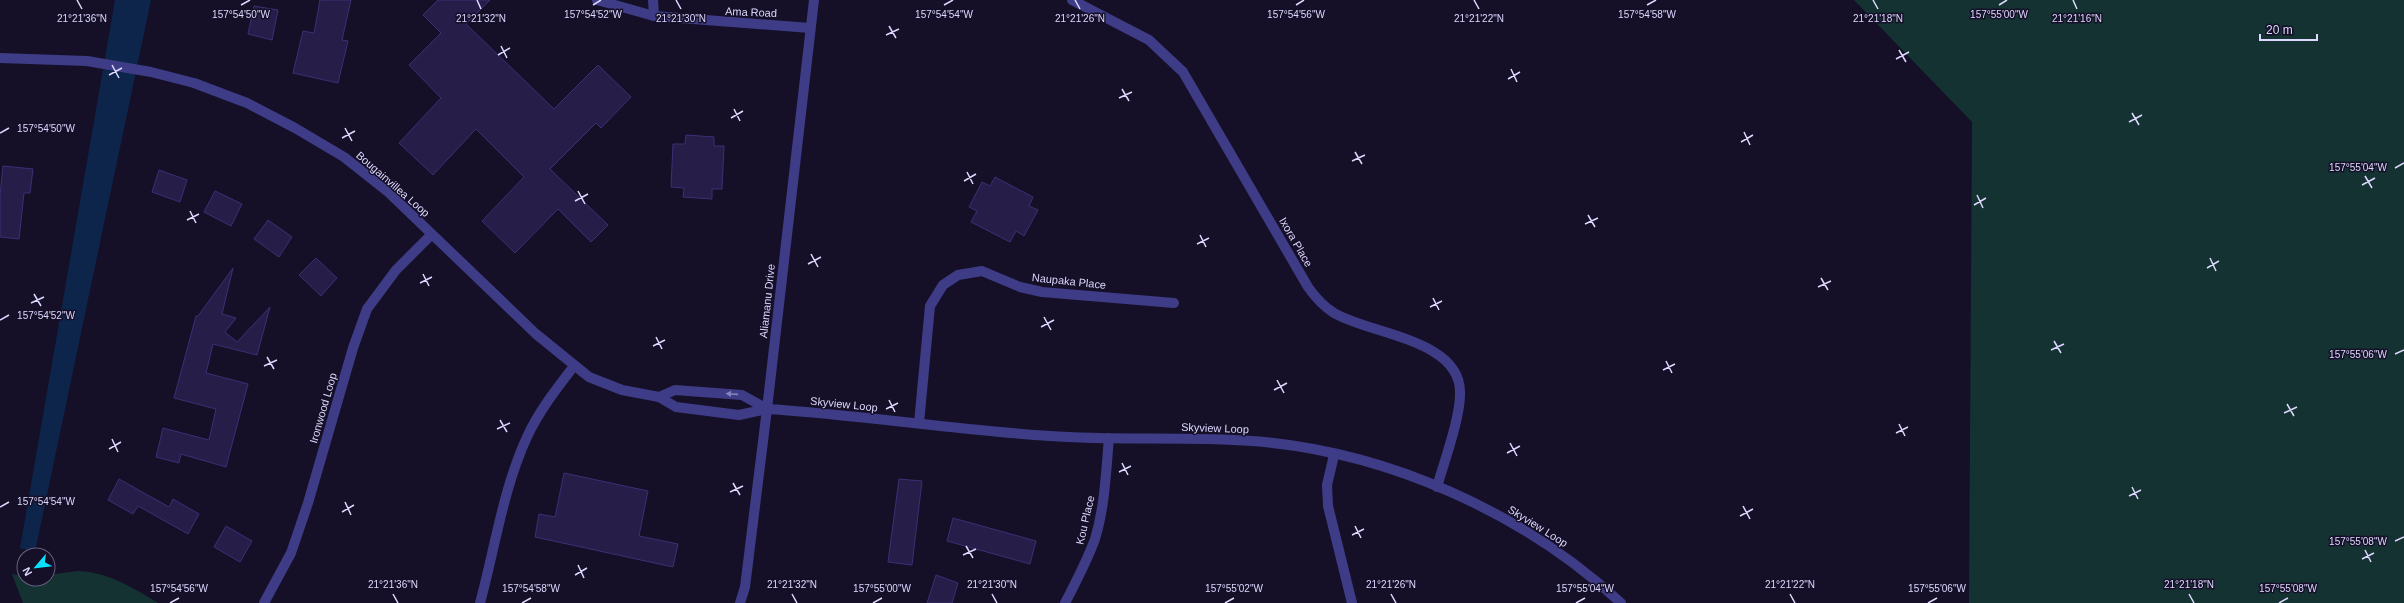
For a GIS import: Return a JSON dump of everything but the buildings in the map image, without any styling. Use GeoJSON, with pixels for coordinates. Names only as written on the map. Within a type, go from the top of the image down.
{"type":"FeatureCollection","features":[{"type":"Feature","properties":{"kind":"street","name":"Ama Road"},"geometry":{"type":"LineString","coordinates":[[598,0],[654,16],[810,28]]}},
{"type":"Feature","properties":{"kind":"street"},"geometry":{"type":"LineString","coordinates":[[654,0],[654,16]]}},
{"type":"Feature","properties":{"kind":"street","name":"Aliamanu Drive"},"geometry":{"type":"LineString","coordinates":[[740,603],[745,587],[767,409],[814,0]]}},
{"type":"Feature","properties":{"kind":"street","name":"Ixora Place"},"geometry":{"type":"LineString","coordinates":[[1072,0],[1136,31],[1172,60],[1191,85],[1308,287],[1319,301],[1341,317],[1432,350],[1450,363],[1458,377],[1460,399],[1437,487]]}},
{"type":"Feature","properties":{"kind":"street","name":"Bougainvillea Loop"},"geometry":{"type":"LineString","coordinates":[[0,58],[87,61],[152,72],[194,83],[247,103],[295,128],[344,157],[386,192],[536,334],[574,366],[605,385],[622,390],[659,396]]}},
{"type":"Feature","properties":{"kind":"street","name":"Ironwood Loop"},"geometry":{"type":"LineString","coordinates":[[264,603],[284,568],[296,538],[353,348],[367,309],[396,270],[431,235]]}},
{"type":"Feature","properties":{"kind":"street","name":"Naupaka Place"},"geometry":{"type":"LineString","coordinates":[[919,423],[930,306],[943,285],[958,275],[982,271],[1020,286],[1042,292],[1174,303]]}},
{"type":"Feature","properties":{"kind":"street"},"geometry":{"type":"LineString","coordinates":[[480,603],[506,497],[528,436],[546,404],[574,366]]}},
{"type":"Feature","properties":{"kind":"street"},"geometry":{"type":"LineString","coordinates":[[659,396],[675,390],[742,395],[767,409]]}},
{"type":"Feature","properties":{"kind":"street"},"geometry":{"type":"LineString","coordinates":[[659,396],[676,407],[739,415],[767,409]]}},
{"type":"Feature","properties":{"kind":"street","name":"Skyview Loop"},"geometry":{"type":"LineString","coordinates":[[767,409],[1051,436],[1252,441],[1299,447],[1378,464],[1437,487],[1492,511],[1546,544],[1572,562],[1621,603]]}},
{"type":"Feature","properties":{"kind":"street","name":"Kou Place"},"geometry":{"type":"LineString","coordinates":[[1065,603],[1088,559],[1101,515],[1110,438]]}},
{"type":"Feature","properties":{"kind":"street"},"geometry":{"type":"LineString","coordinates":[[1334,455],[1327,485],[1328,506],[1352,603]]}},
{"type":"Feature","properties":{"kind":"green space"},"geometry":{"type":"Polygon","coordinates":[[[1854,0],[2404,0],[2404,603],[1969,603],[1972,122],[1854,0]]]}},
{"type":"Feature","properties":{"kind":"green space"},"geometry":{"type":"Polygon","coordinates":[[[78,571],[99,574],[120,582],[158,603],[23,603],[17,587],[56,587],[56,574],[78,571]]]}},
{"type":"Feature","properties":{"kind":"green space"},"geometry":{"type":"Polygon","coordinates":[[[12,574],[16,575],[16,585],[12,574]]]}},
{"type":"Feature","properties":{"kind":"water"},"geometry":{"type":"Polygon","coordinates":[[[115,0],[151,0],[36,547],[20,547],[115,0]]]}}]}
